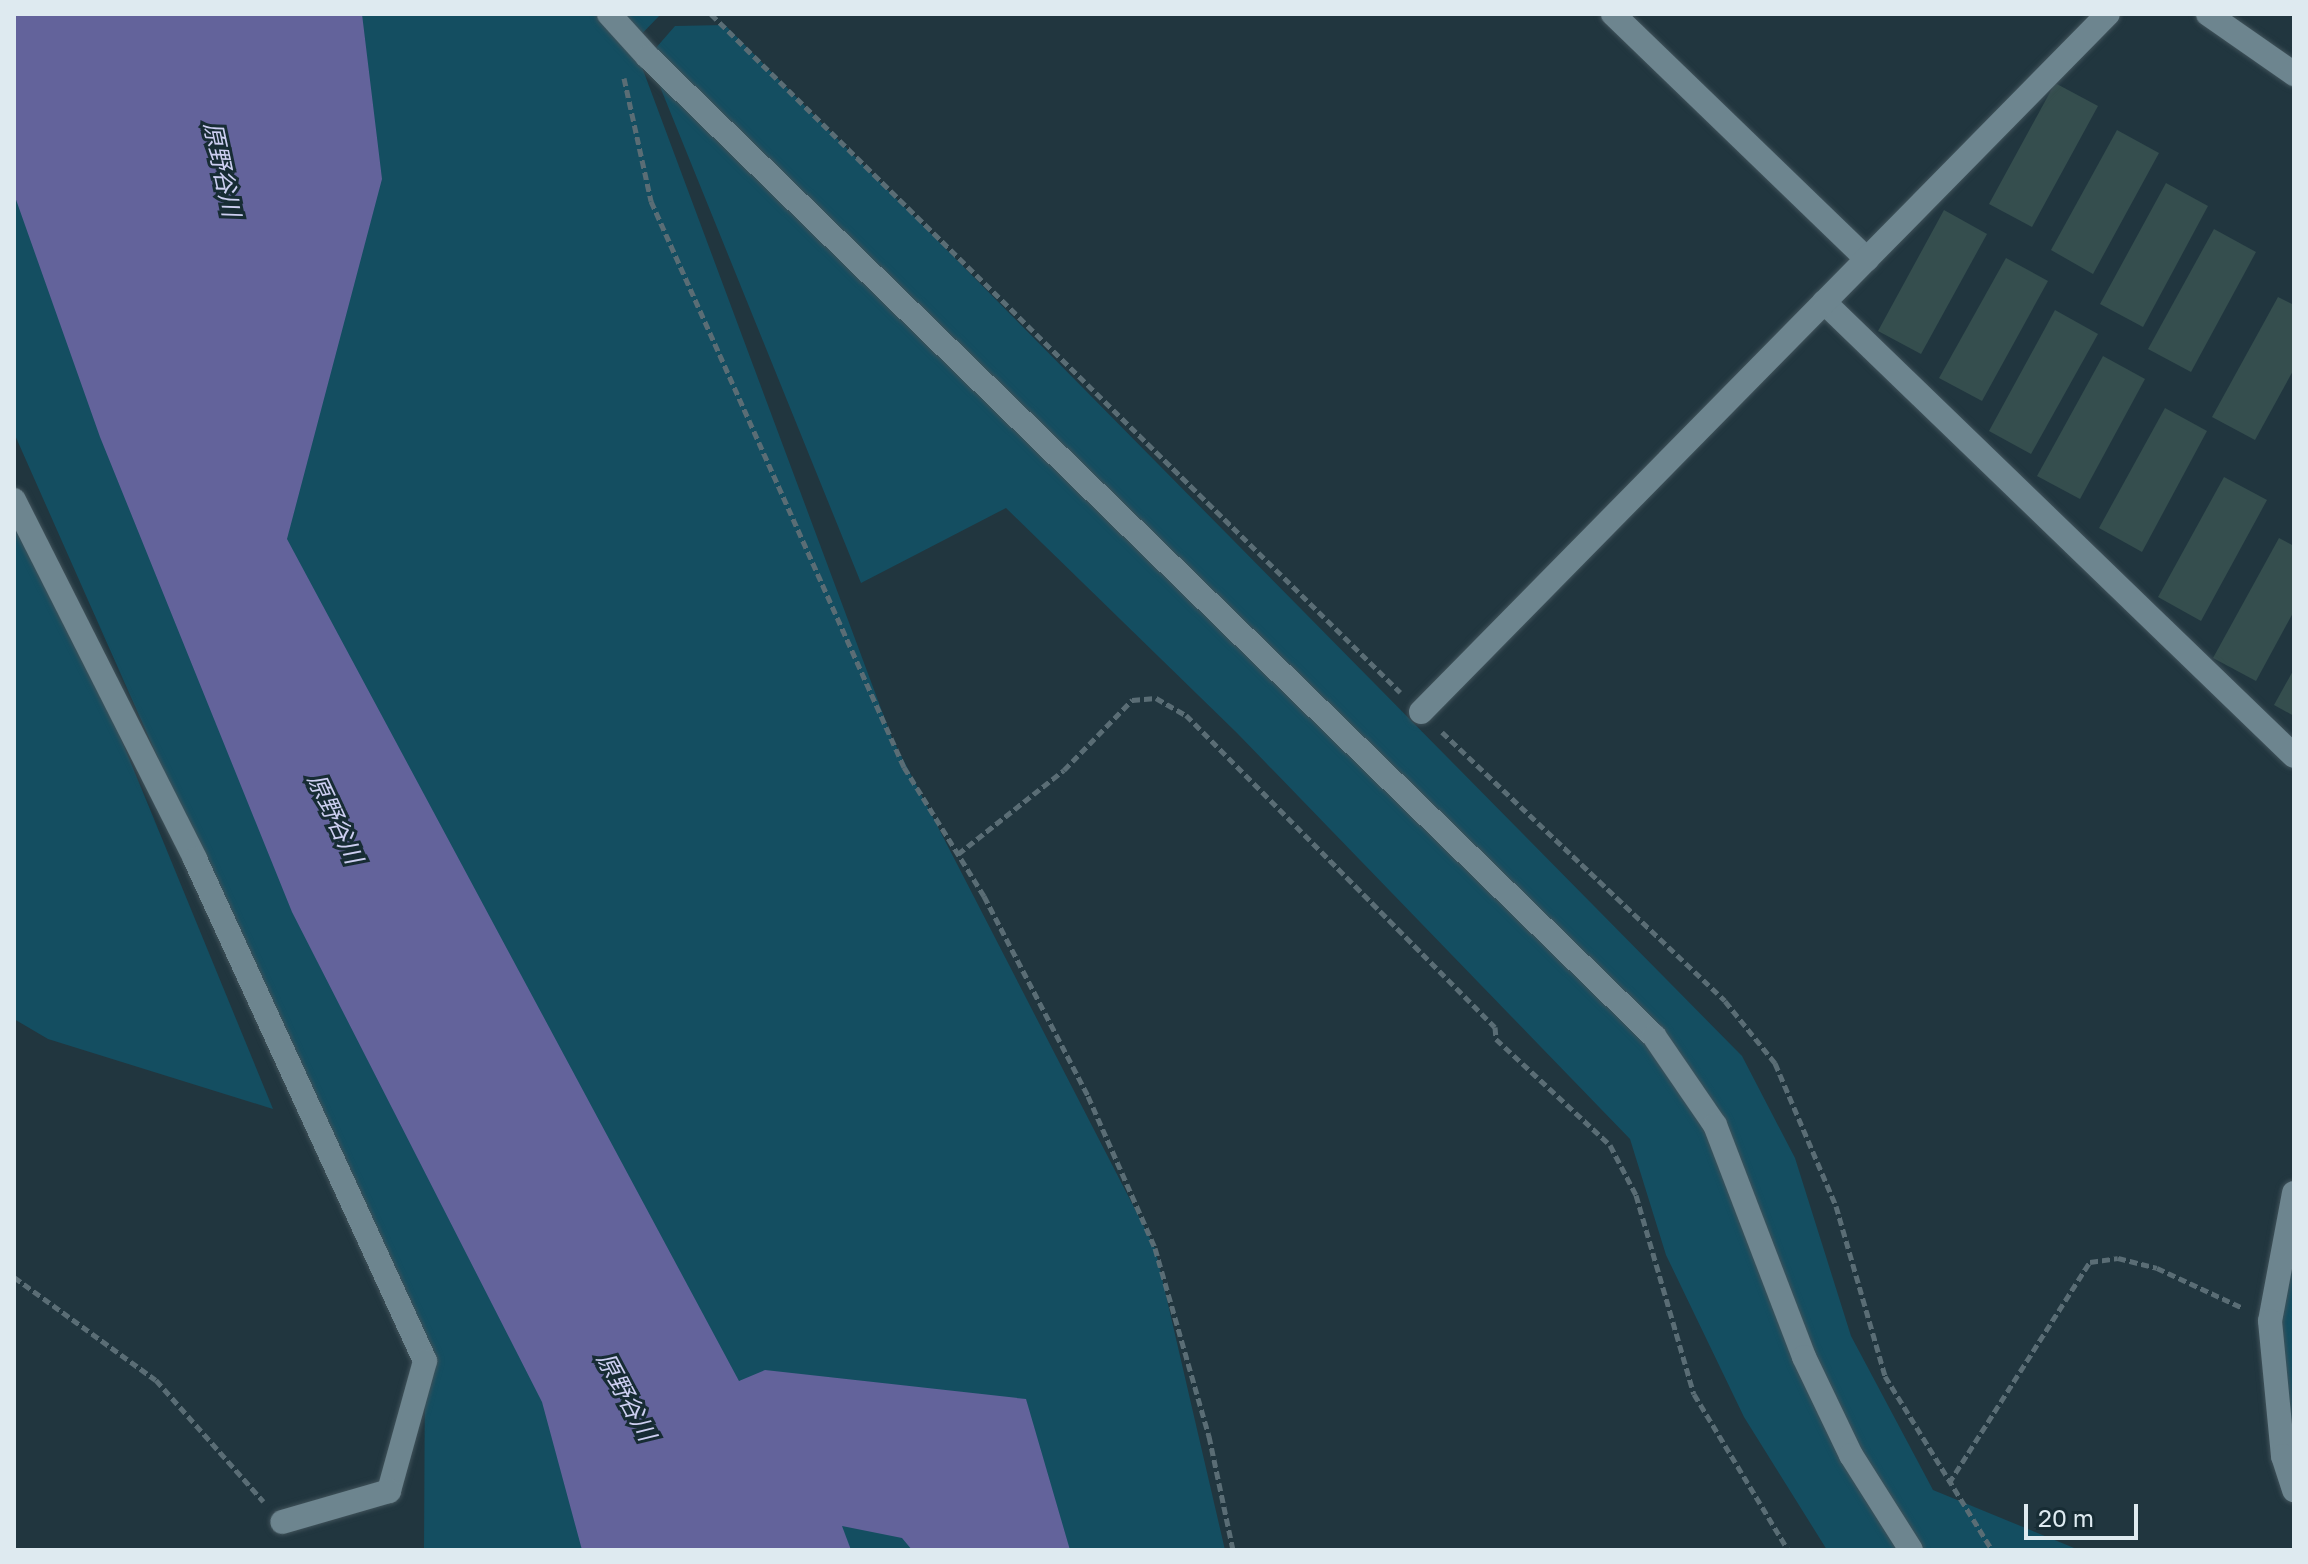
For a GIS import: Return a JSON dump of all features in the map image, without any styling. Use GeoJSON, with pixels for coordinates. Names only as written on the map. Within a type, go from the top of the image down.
{"type":"FeatureCollection","features":[{"type":"Feature","properties":{"kind":"street"},"geometry":{"type":"LineString","coordinates":[[609,14],[659,69],[1654,1036],[1715,1125],[1804,1357],[1851,1455],[1911,1550]]}},
{"type":"Feature","properties":{"kind":"street"},"geometry":{"type":"LineString","coordinates":[[1613,14],[1867,259]]}},
{"type":"Feature","properties":{"kind":"street"},"geometry":{"type":"LineString","coordinates":[[1421,712],[2108,14]]}},
{"type":"Feature","properties":{"kind":"street"},"geometry":{"type":"LineString","coordinates":[[2208,14],[2294,74]]}},
{"type":"Feature","properties":{"kind":"street"},"geometry":{"type":"LineString","coordinates":[[1824,302],[2294,756]]}},
{"type":"Feature","properties":{"kind":"street"},"geometry":{"type":"LineString","coordinates":[[14,500],[195,859],[425,1361],[389,1491],[282,1522]]}},
{"type":"Feature","properties":{"kind":"street"},"geometry":{"type":"LineString","coordinates":[[2294,1193],[2270,1321],[2283,1456],[2294,1490]]}},
{"type":"Feature","properties":{"kind":"path"},"geometry":{"type":"LineString","coordinates":[[609,14],[651,201],[904,767],[958,854],[1088,1096],[1155,1248],[1209,1436],[1233,1550]]}},
{"type":"Feature","properties":{"kind":"path"},"geometry":{"type":"LineString","coordinates":[[958,854],[1064,770],[1132,700],[1156,698],[1186,715],[1495,1027],[1496,1039],[1610,1145],[1636,1195],[1694,1394],[1788,1550]]}},
{"type":"Feature","properties":{"kind":"path"},"geometry":{"type":"LineString","coordinates":[[1949,1483],[2090,1262],[2118,1258],[2157,1268],[2270,1321]]}},
{"type":"Feature","properties":{"kind":"path"},"geometry":{"type":"LineString","coordinates":[[14,1277],[156,1380],[282,1522]]}},
{"type":"Feature","properties":{"kind":"shaded area"},"geometry":{"type":"Polygon","coordinates":[[[14,14],[661,14],[633,43],[892,738],[1155,1248],[1225,1550],[424,1550],[425,1361],[14,433],[14,14]]]}},
{"type":"Feature","properties":{"kind":"shaded area"},"geometry":{"type":"Polygon","coordinates":[[[725,25],[1742,1056],[1795,1158],[1851,1336],[1933,1490],[2079,1550],[1827,1550],[1744,1417],[1666,1255],[1630,1139],[1237,733],[1006,508],[861,583],[648,57],[675,26],[725,25]]]}},
{"type":"Feature","properties":{"kind":"shaded area"},"geometry":{"type":"Polygon","coordinates":[[[14,494],[62,595],[273,1109],[48,1039],[14,1019],[14,494]]]}},
{"type":"Feature","properties":{"kind":"shaded area"},"geometry":{"type":"Polygon","coordinates":[[[2294,1202],[2294,1434],[2271,1328],[2294,1202]]]}},
{"type":"Feature","properties":{"kind":"water","name":"原野谷川"},"geometry":{"type":"Polygon","coordinates":[[[14,14],[362,14],[382,179],[287,539],[739,1381],[765,1370],[1026,1399],[1070,1550],[912,1550],[902,1538],[842,1526],[851,1550],[582,1550],[542,1402],[292,912],[100,437],[14,194],[14,14]]]}},
{"type":"Feature","properties":{"kind":"building"},"geometry":{"type":"Polygon","coordinates":[[[2055,83],[2098,106],[2032,227],[1989,204],[2055,83]]]}},
{"type":"Feature","properties":{"kind":"building"},"geometry":{"type":"Polygon","coordinates":[[[2117,130],[2159,153],[2093,274],[2051,250],[2117,130]]]}},
{"type":"Feature","properties":{"kind":"building"},"geometry":{"type":"Polygon","coordinates":[[[2166,183],[2208,206],[2143,327],[2100,304],[2166,183]]]}},
{"type":"Feature","properties":{"kind":"building"},"geometry":{"type":"Polygon","coordinates":[[[1944,210],[1987,234],[1921,354],[1878,331],[1944,210]]]}},
{"type":"Feature","properties":{"kind":"building"},"geometry":{"type":"Polygon","coordinates":[[[2214,229],[2256,252],[2191,372],[2148,349],[2214,229]]]}},
{"type":"Feature","properties":{"kind":"building"},"geometry":{"type":"Polygon","coordinates":[[[2006,258],[2048,281],[1982,401],[1939,378],[2006,258]]]}},
{"type":"Feature","properties":{"kind":"building"},"geometry":{"type":"Polygon","coordinates":[[[2278,297],[2294,305],[2294,369],[2255,440],[2212,417],[2278,297]]]}},
{"type":"Feature","properties":{"kind":"building"},"geometry":{"type":"Polygon","coordinates":[[[2055,310],[2098,334],[2031,454],[1989,431],[2055,310]]]}},
{"type":"Feature","properties":{"kind":"building"},"geometry":{"type":"Polygon","coordinates":[[[2103,356],[2145,379],[2080,499],[2037,476],[2103,356]]]}},
{"type":"Feature","properties":{"kind":"building"},"geometry":{"type":"Polygon","coordinates":[[[2165,408],[2207,431],[2142,552],[2099,528],[2165,408]]]}},
{"type":"Feature","properties":{"kind":"building"},"geometry":{"type":"Polygon","coordinates":[[[2224,477],[2267,500],[2201,621],[2158,597],[2224,477]]]}},
{"type":"Feature","properties":{"kind":"building"},"geometry":{"type":"Polygon","coordinates":[[[2279,538],[2294,546],[2294,611],[2256,681],[2213,658],[2279,538]]]}},
{"type":"Feature","properties":{"kind":"building"},"geometry":{"type":"Polygon","coordinates":[[[2294,669],[2294,716],[2274,705],[2294,669]]]}}]}
